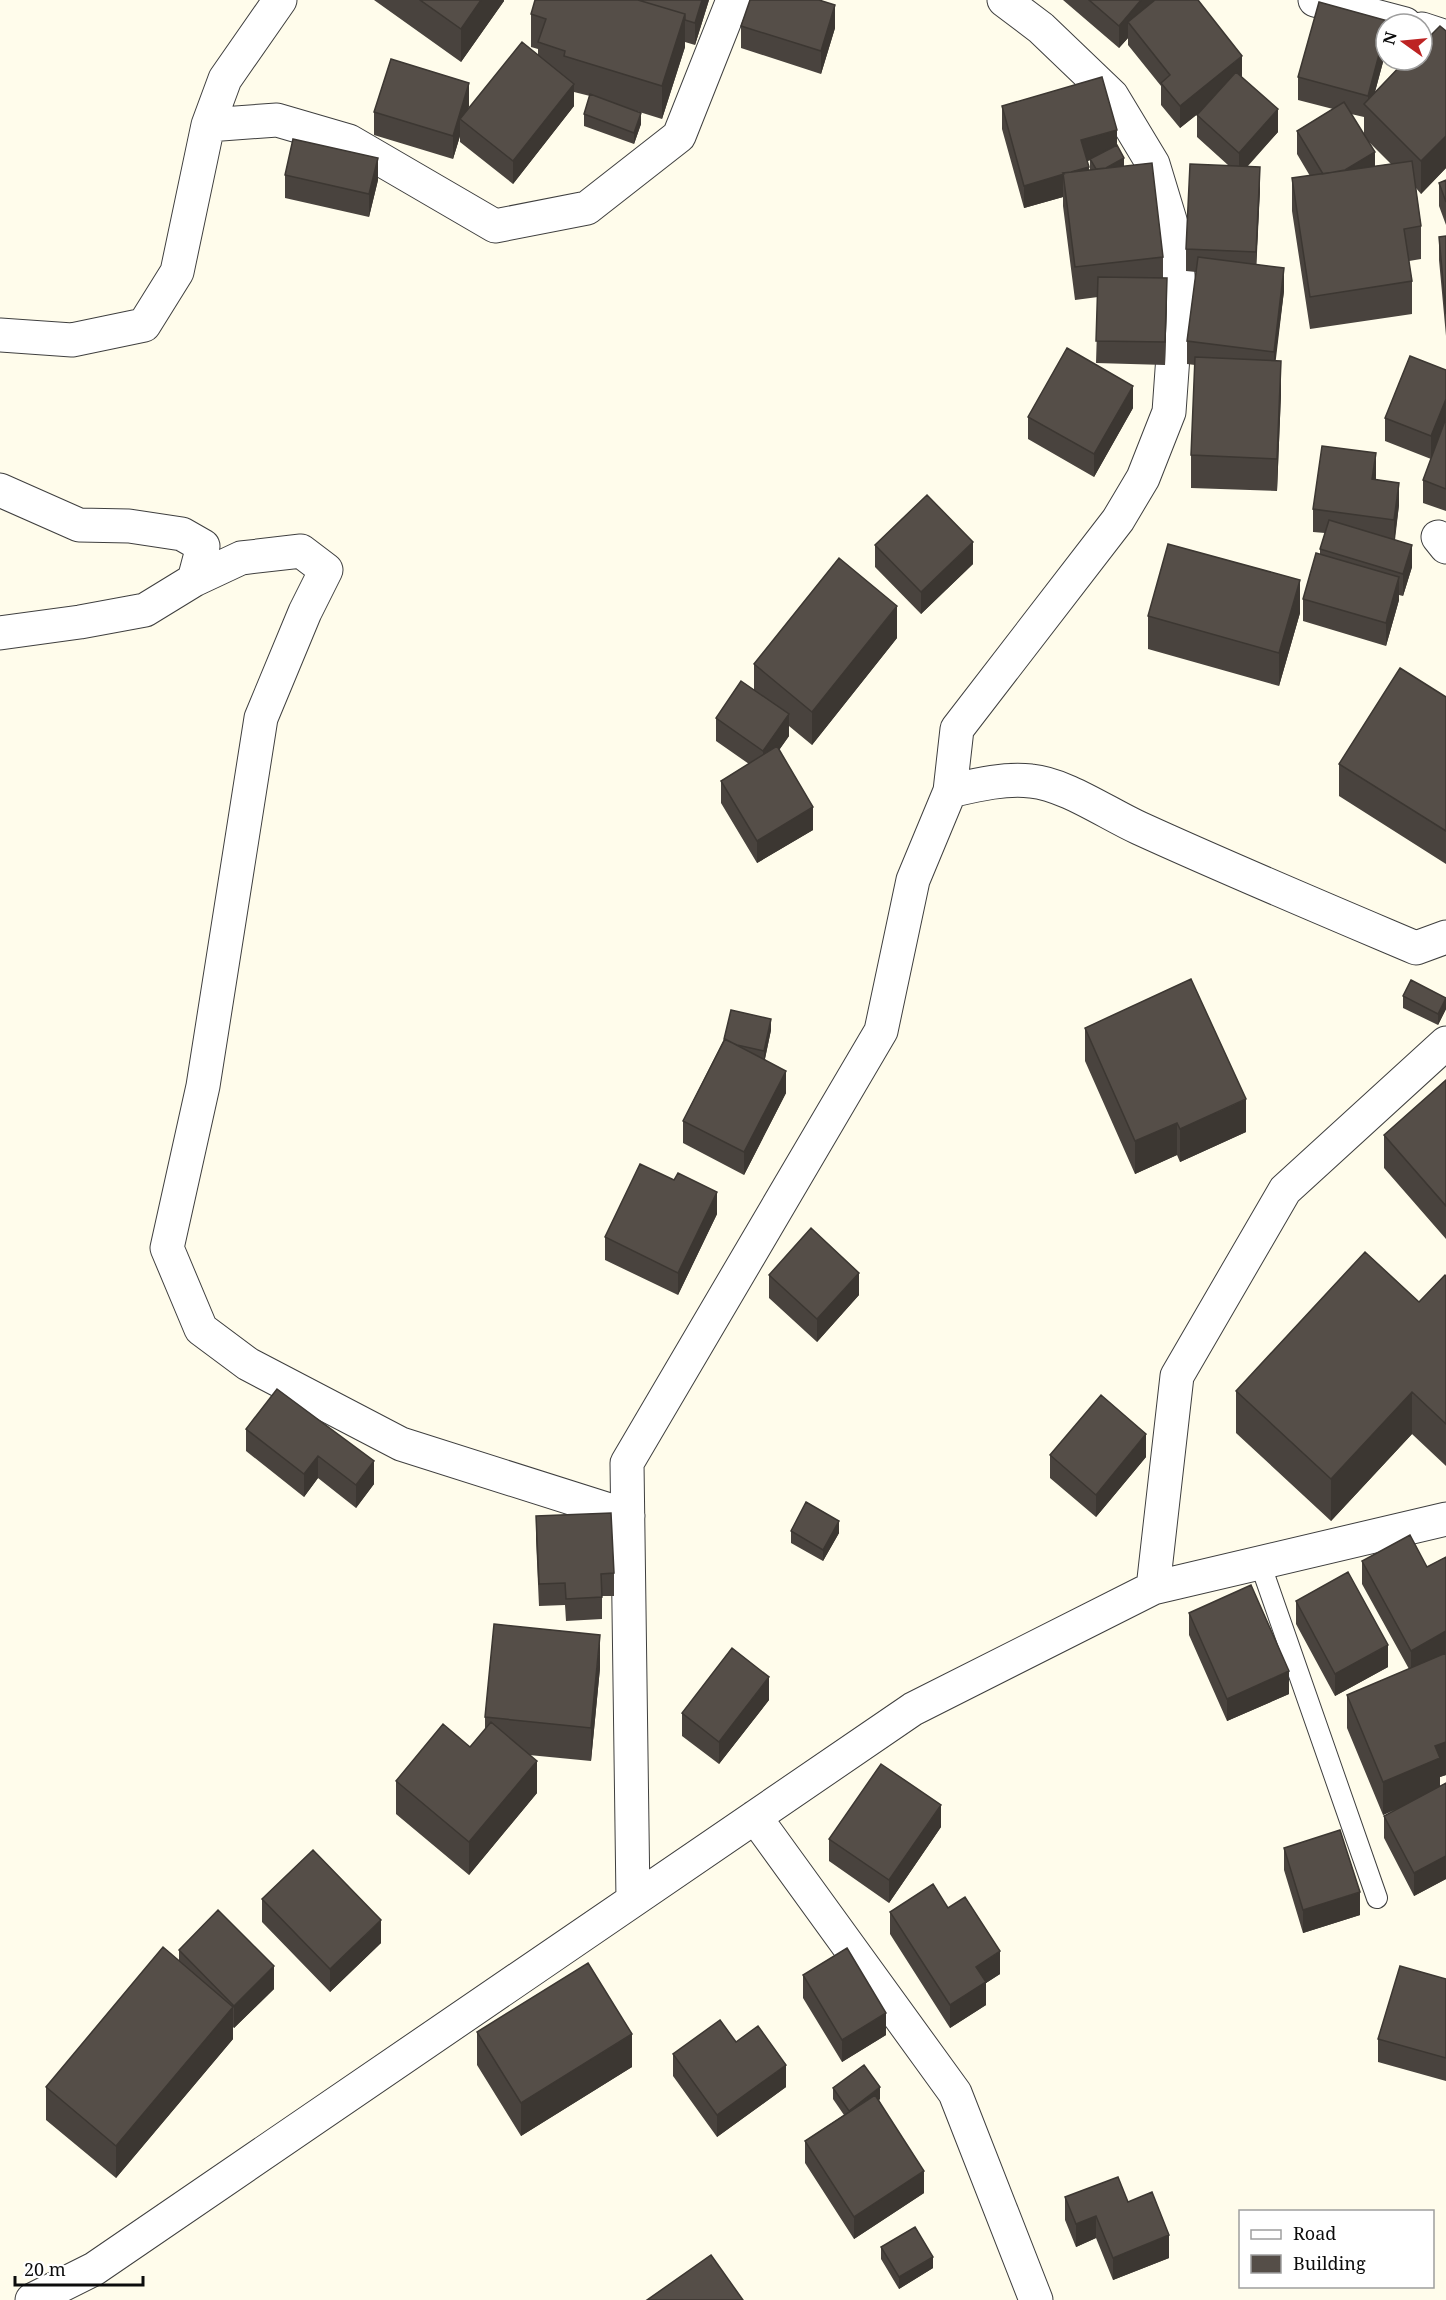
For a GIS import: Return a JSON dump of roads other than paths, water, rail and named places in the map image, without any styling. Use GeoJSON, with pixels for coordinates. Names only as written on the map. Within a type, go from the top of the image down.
{"type":"FeatureCollection","features":[{"type":"Feature","properties":{"kind":"street"},"geometry":{"type":"LineString","coordinates":[[0,335],[72,340],[144,325],[177,272],[208,125],[225,79],[280,0]]}},
{"type":"Feature","properties":{"kind":"street"},"geometry":{"type":"LineString","coordinates":[[208,125],[277,120],[349,141],[495,226],[587,208],[679,136],[733,0]]}},
{"type":"Feature","properties":{"kind":"street"},"geometry":{"type":"LineString","coordinates":[[633,1900],[627,1463],[881,1031],[913,880],[950,791],[957,729],[1118,520],[1143,478],[1169,412],[1173,356],[1181,302],[1173,230],[1153,164],[1113,96],[1041,28],[1004,0]]}},
{"type":"Feature","properties":{"kind":"street"},"geometry":{"type":"LineString","coordinates":[[1316,0],[1374,16]]}},
{"type":"Feature","properties":{"kind":"street"},"geometry":{"type":"LineString","coordinates":[[0,490],[79,525],[129,526],[182,534],[203,546],[194,580]]}},
{"type":"Feature","properties":{"kind":"street"},"geometry":{"type":"LineString","coordinates":[[0,633],[145,610],[194,580],[241,558],[301,551],[326,570],[305,612],[261,718],[203,1086],[167,1248],[201,1329],[248,1364],[401,1444],[628,1516]]}},
{"type":"Feature","properties":{"kind":"street"},"geometry":{"type":"LineString","coordinates":[[950,791],[991,782],[1032,781],[1066,791],[1137,827],[1416,948],[1446,937]]}},
{"type":"Feature","properties":{"kind":"street"},"geometry":{"type":"LineString","coordinates":[[1154,1588],[1177,1376],[1285,1190],[1446,1043]]}},
{"type":"Feature","properties":{"kind":"street"},"geometry":{"type":"LineString","coordinates":[[32,2300],[94,2269],[913,1709],[1154,1588],[1446,1519]]}},
{"type":"Feature","properties":{"kind":"street"},"geometry":{"type":"LineString","coordinates":[[755,1817],[955,2093],[1036,2300]]}},
{"type":"Feature","properties":{"kind":"lane"},"geometry":{"type":"LineString","coordinates":[[1260,1563],[1377,1898]]}}]}
